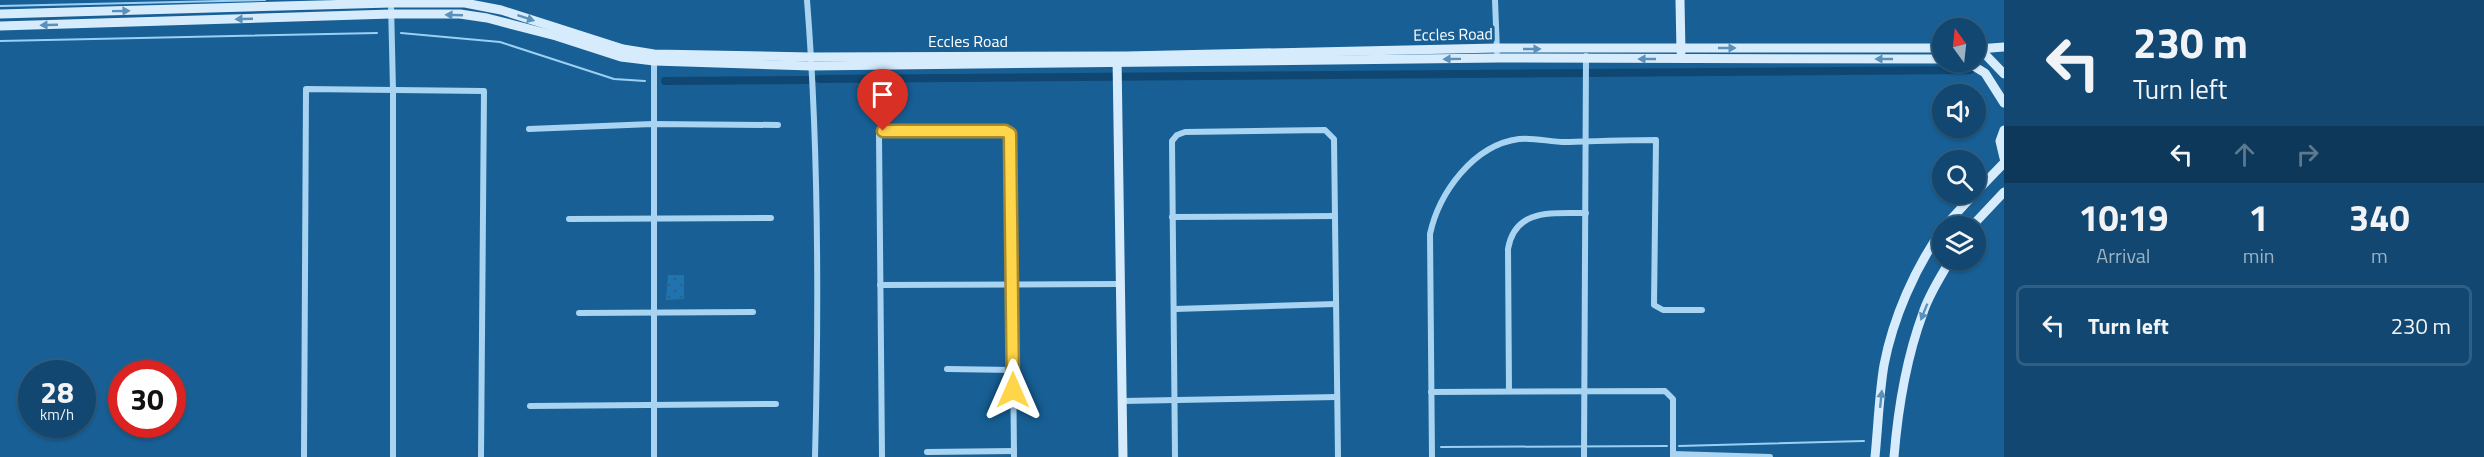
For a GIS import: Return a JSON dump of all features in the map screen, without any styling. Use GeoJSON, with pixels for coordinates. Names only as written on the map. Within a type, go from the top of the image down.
{"type":"FeatureCollection","features":[{"type":"Feature","properties":{"kind":"street"},"geometry":{"type":"LineString","coordinates":[[807,0],[811,61],[816,253],[815,457]]}},
{"type":"Feature","properties":{"kind":"street"},"geometry":{"type":"LineString","coordinates":[[1495,0],[1497,53]]}},
{"type":"Feature","properties":{"kind":"street"},"geometry":{"type":"LineString","coordinates":[[1680,0],[1682,53]]}},
{"type":"Feature","properties":{"kind":"street"},"geometry":{"type":"LineString","coordinates":[[302,3],[302,17]]}},
{"type":"Feature","properties":{"kind":"street","name":"Eccles Road"},"geometry":{"type":"LineString","coordinates":[[0,14],[302,3],[465,3],[483,6],[654,58]]}},
{"type":"Feature","properties":{"kind":"street"},"geometry":{"type":"LineString","coordinates":[[391,3],[393,457]]}},
{"type":"Feature","properties":{"kind":"street","name":"Eccles Road"},"geometry":{"type":"LineString","coordinates":[[0,26],[460,14],[487,18],[556,36],[621,57],[811,61],[1682,53],[1932,48]]}},
{"type":"Feature","properties":{"kind":"street"},"geometry":{"type":"LineString","coordinates":[[1986,48],[2004,47]]}},
{"type":"Feature","properties":{"kind":"street","name":"Eccles Road"},"geometry":{"type":"LineString","coordinates":[[1682,53],[1932,59]]}},
{"type":"Feature","properties":{"kind":"street"},"geometry":{"type":"LineString","coordinates":[[1584,457],[1586,54]]}},
{"type":"Feature","properties":{"kind":"street"},"geometry":{"type":"LineString","coordinates":[[1986,57],[2004,74]]}},
{"type":"Feature","properties":{"kind":"street"},"geometry":{"type":"LineString","coordinates":[[654,58],[652,124],[654,457]]}},
{"type":"Feature","properties":{"kind":"street"},"geometry":{"type":"LineString","coordinates":[[1117,59],[1123,457]]}},
{"type":"Feature","properties":{"kind":"street"},"geometry":{"type":"LineString","coordinates":[[1984,72],[2004,103]]}},
{"type":"Feature","properties":{"kind":"street"},"geometry":{"type":"LineString","coordinates":[[304,457],[306,89],[484,91],[481,457]]}},
{"type":"Feature","properties":{"kind":"street"},"geometry":{"type":"LineString","coordinates":[[529,129],[652,124],[778,126]]}},
{"type":"Feature","properties":{"kind":"street"},"geometry":{"type":"LineString","coordinates":[[1175,457],[1172,141],[1177,135],[1185,132],[1325,130],[1334,139],[1338,457]]}},
{"type":"Feature","properties":{"kind":"street"},"geometry":{"type":"LineString","coordinates":[[2004,130],[2000,141],[2004,158]]}},
{"type":"Feature","properties":{"kind":"street"},"geometry":{"type":"LineString","coordinates":[[882,457],[878,139],[883,131],[1005,131],[1010,134],[1014,454],[927,452]]}},
{"type":"Feature","properties":{"kind":"street"},"geometry":{"type":"LineString","coordinates":[[1432,457],[1430,234],[1433,221],[1452,184],[1471,164],[1488,151],[1519,139],[1656,141],[1654,305],[1663,310],[1702,310]]}},
{"type":"Feature","properties":{"kind":"street"},"geometry":{"type":"LineString","coordinates":[[1986,182],[2004,163]]}},
{"type":"Feature","properties":{"kind":"street"},"geometry":{"type":"LineString","coordinates":[[1981,216],[2004,192]]}},
{"type":"Feature","properties":{"kind":"street"},"geometry":{"type":"LineString","coordinates":[[1955,216],[1965,204]]}},
{"type":"Feature","properties":{"kind":"street"},"geometry":{"type":"LineString","coordinates":[[1509,391],[1508,249],[1513,233],[1519,225],[1536,215],[1586,213]]}},
{"type":"Feature","properties":{"kind":"street"},"geometry":{"type":"LineString","coordinates":[[1172,217],[1335,216]]}},
{"type":"Feature","properties":{"kind":"street"},"geometry":{"type":"LineString","coordinates":[[569,219],[771,218]]}},
{"type":"Feature","properties":{"kind":"street"},"geometry":{"type":"LineString","coordinates":[[1875,457],[1884,366],[1899,314],[1932,244]]}},
{"type":"Feature","properties":{"kind":"street"},"geometry":{"type":"LineString","coordinates":[[1894,457],[1907,365],[1923,311],[1945,270]]}},
{"type":"Feature","properties":{"kind":"street"},"geometry":{"type":"LineString","coordinates":[[880,285],[1119,284]]}},
{"type":"Feature","properties":{"kind":"street"},"geometry":{"type":"LineString","coordinates":[[1175,309],[1336,304]]}},
{"type":"Feature","properties":{"kind":"street"},"geometry":{"type":"LineString","coordinates":[[579,313],[753,312]]}},
{"type":"Feature","properties":{"kind":"street"},"geometry":{"type":"LineString","coordinates":[[947,369],[1013,370]]}},
{"type":"Feature","properties":{"kind":"street"},"geometry":{"type":"LineString","coordinates":[[1431,392],[1659,390],[1669,394],[1673,399],[1673,456],[1770,457]]}},
{"type":"Feature","properties":{"kind":"street"},"geometry":{"type":"LineString","coordinates":[[1123,401],[1338,397]]}},
{"type":"Feature","properties":{"kind":"street"},"geometry":{"type":"LineString","coordinates":[[530,406],[653,403],[776,404]]}},
{"type":"Feature","properties":{"kind":"shaded area"},"geometry":{"type":"Polygon","coordinates":[[[668,275],[684,275],[684,299],[666,300],[668,275]]]}},
{"type":"Feature","properties":{"kind":"waterway"},"geometry":{"type":"LineString","coordinates":[[0,6],[265,0]]}},
{"type":"Feature","properties":{"kind":"waterway"},"geometry":{"type":"LineString","coordinates":[[0,41],[377,33]]}},
{"type":"Feature","properties":{"kind":"waterway"},"geometry":{"type":"LineString","coordinates":[[401,33],[500,42],[614,79],[645,81]]}},
{"type":"Feature","properties":{"kind":"waterway"},"geometry":{"type":"LineString","coordinates":[[819,79],[1932,70]]}},
{"type":"Feature","properties":{"kind":"waterway"},"geometry":{"type":"LineString","coordinates":[[665,81],[809,80]]}},
{"type":"Feature","properties":{"kind":"waterway"},"geometry":{"type":"LineString","coordinates":[[1679,446],[1864,441]]}},
{"type":"Feature","properties":{"kind":"waterway"},"geometry":{"type":"LineString","coordinates":[[1441,447],[1667,446]]}},
{"type":"Feature","properties":{"kind":"route"},"geometry":{"type":"LineString","coordinates":[[883,131],[1005,131],[1010,134],[1013,390]]}}]}
